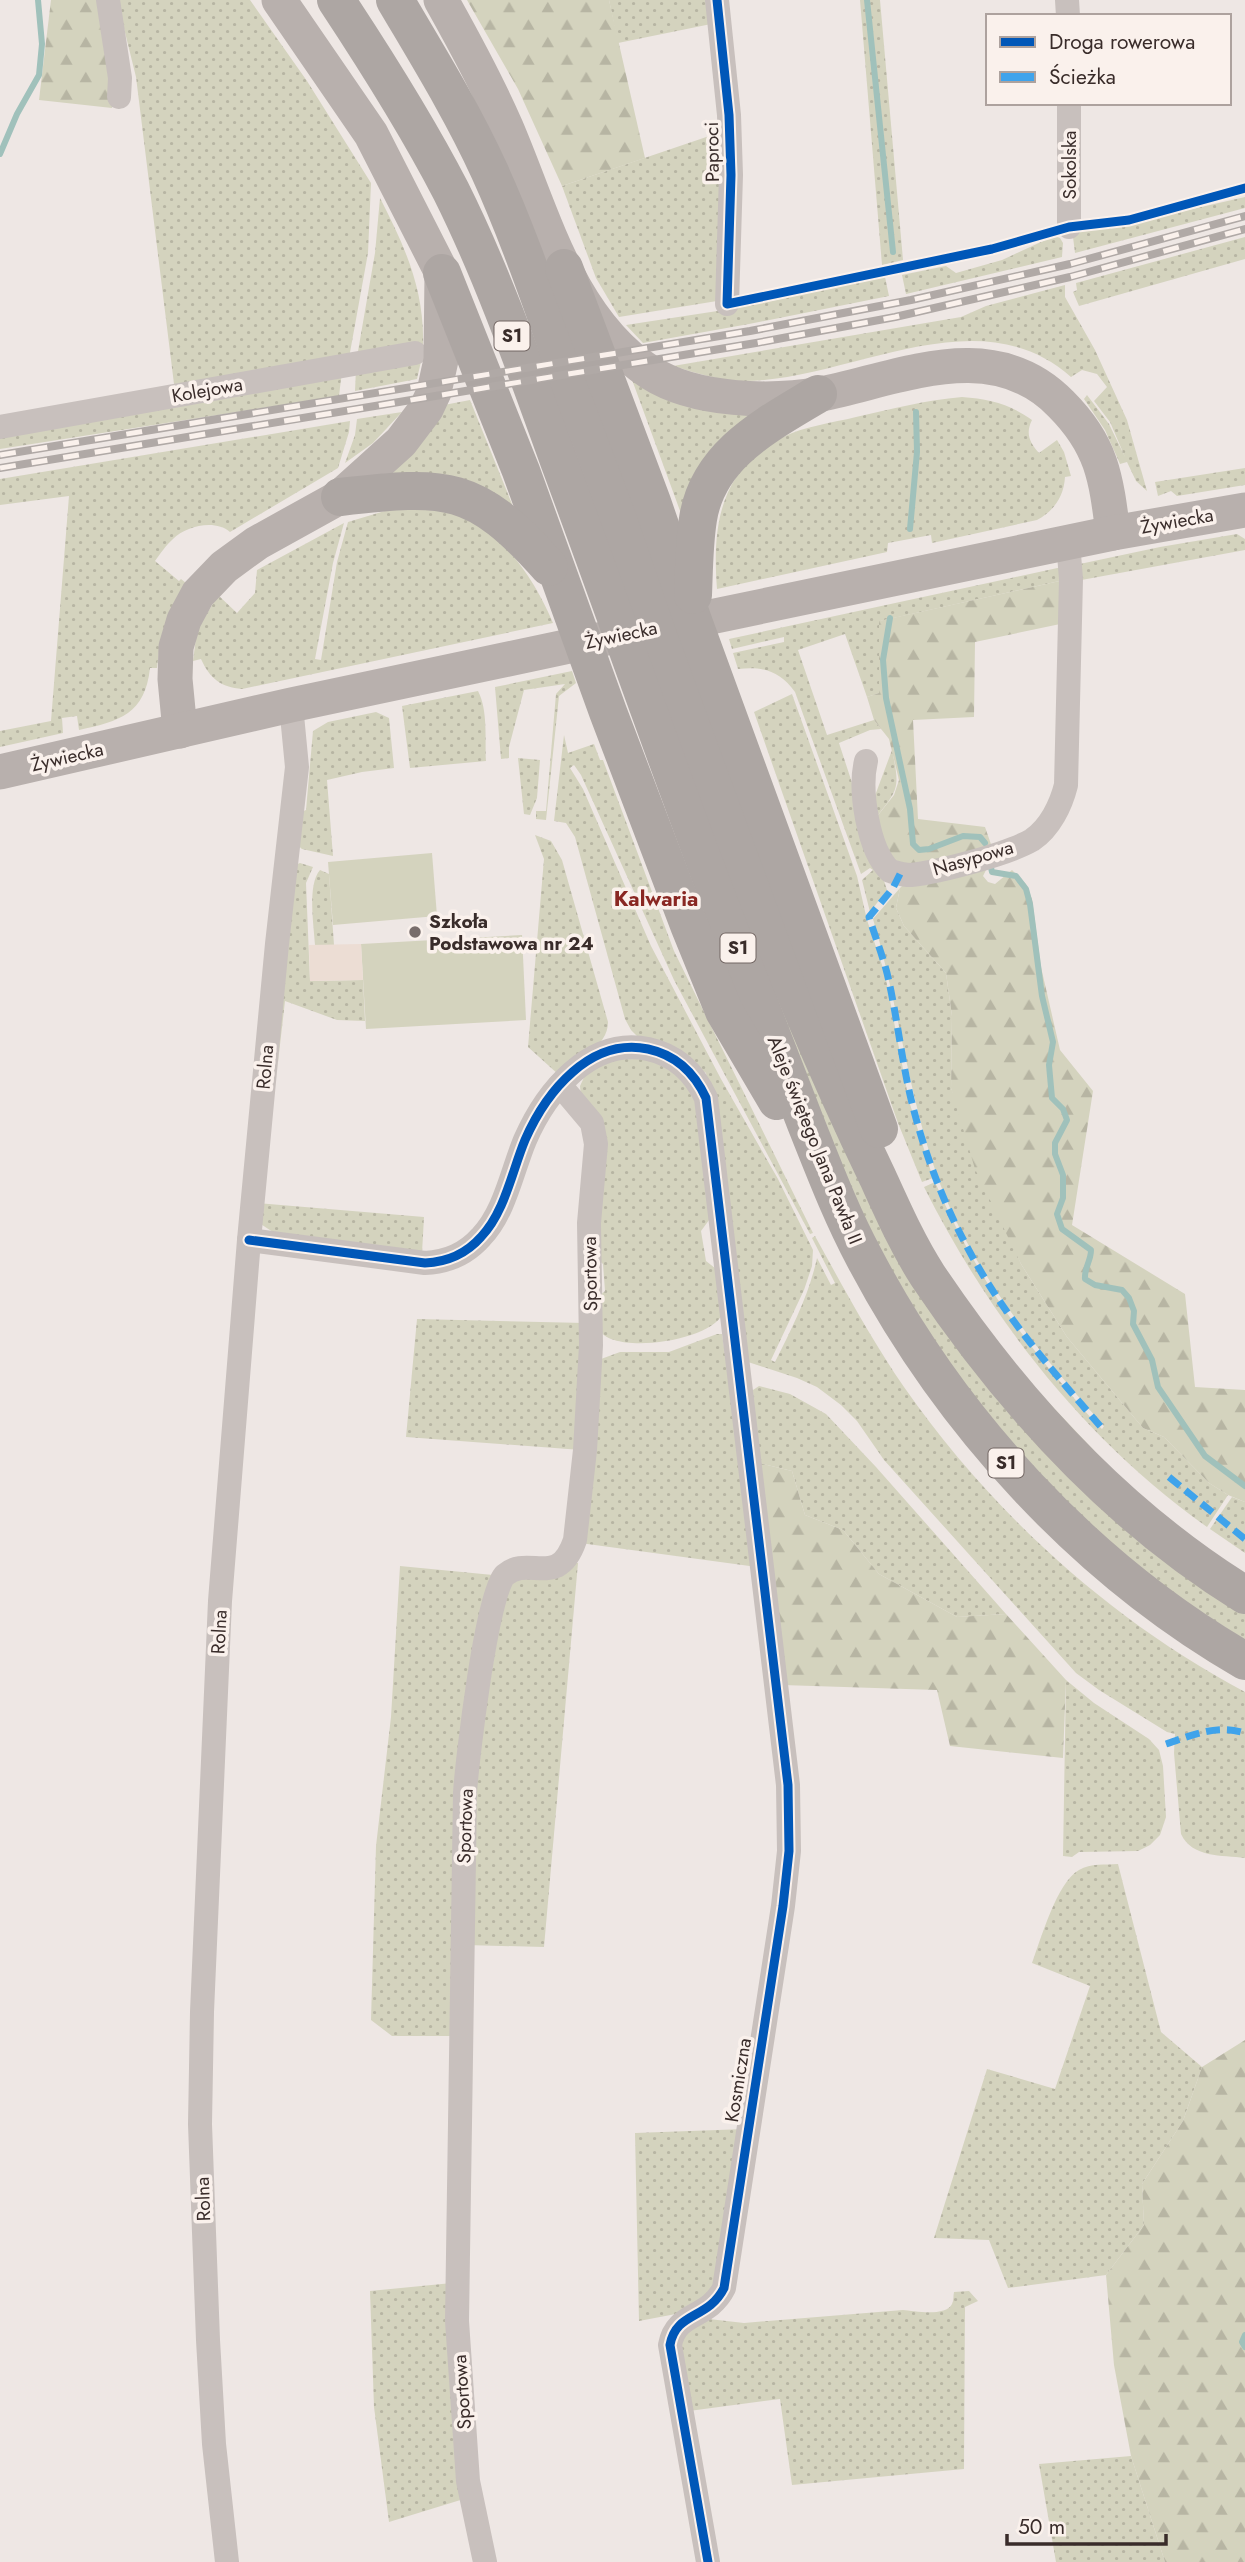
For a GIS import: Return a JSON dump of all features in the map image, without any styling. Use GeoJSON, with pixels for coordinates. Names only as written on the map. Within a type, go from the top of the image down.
{"type":"FeatureCollection","features":[{"type":"Feature","properties":{"kind":"highway","name":"Aleje świętego Jana Pawła II"},"geometry":{"type":"LineString","coordinates":[[336,0],[402,103],[470,233],[529,379],[716,893],[837,1202],[864,1258],[905,1330],[944,1387],[1031,1490],[1124,1576],[1170,1612],[1245,1661]]}},
{"type":"Feature","properties":{"kind":"highway","name":"S1"},"geometry":{"type":"LineString","coordinates":[[396,0],[489,170],[597,454],[698,685]]}},
{"type":"Feature","properties":{"kind":"highway"},"geometry":{"type":"LineString","coordinates":[[564,268],[652,502],[692,618]]}},
{"type":"Feature","properties":{"kind":"highway"},"geometry":{"type":"LineString","coordinates":[[442,273],[516,458],[608,712],[724,1011],[837,1202]]}},
{"type":"Feature","properties":{"kind":"highway"},"geometry":{"type":"LineString","coordinates":[[818,394],[739,445],[716,474],[706,492],[698,517],[692,618],[698,685],[800,909],[907,1209],[908,1242],[927,1274],[969,1333],[1054,1436],[1107,1489],[1162,1538],[1245,1595]]}},
{"type":"Feature","properties":{"kind":"highway"},"geometry":{"type":"LineString","coordinates":[[340,497],[412,489],[451,493],[470,500],[510,526],[563,583]]}},
{"type":"Feature","properties":{"kind":"main road"},"geometry":{"type":"LineString","coordinates":[[180,731],[175,679],[176,647],[190,607],[208,581],[257,543],[340,497],[401,442],[414,428],[430,401],[442,360],[442,273],[371,134],[279,0]]}},
{"type":"Feature","properties":{"kind":"main road"},"geometry":{"type":"LineString","coordinates":[[441,0],[474,58],[506,125],[564,268],[592,314],[612,340],[642,366],[672,384],[691,390],[718,396],[773,398],[818,394],[913,371],[961,365],[986,367],[1025,378],[1054,397],[1089,436],[1096,449],[1106,484],[1112,533]]}},
{"type":"Feature","properties":{"kind":"main road","name":"Żywiecka"},"geometry":{"type":"LineString","coordinates":[[0,772],[291,705],[1112,533],[1245,510]]}},
{"type":"Feature","properties":{"kind":"street"},"geometry":{"type":"LineString","coordinates":[[108,0],[117,55],[119,97]]}},
{"type":"Feature","properties":{"kind":"street","name":"Paproci"},"geometry":{"type":"LineString","coordinates":[[717,0],[729,115],[731,175],[727,304]]}},
{"type":"Feature","properties":{"kind":"street","name":"Sokolska"},"geometry":{"type":"LineString","coordinates":[[1069,105],[1069,227]]}},
{"type":"Feature","properties":{"kind":"street","name":"Kolejowa"},"geometry":{"type":"LineString","coordinates":[[0,427],[415,353]]}},
{"type":"Feature","properties":{"kind":"street","name":"Nasypowa"},"geometry":{"type":"LineString","coordinates":[[866,761],[863,774],[864,807],[878,854],[890,871],[911,875],[967,863],[1032,840],[1043,830],[1062,802],[1066,785],[1071,579],[1068,542]]}},
{"type":"Feature","properties":{"kind":"street","name":"Rolna"},"geometry":{"type":"LineString","coordinates":[[227,2562],[214,2444],[200,2124],[208,1862],[220,1601],[249,1240],[297,767],[291,705]]}},
{"type":"Feature","properties":{"kind":"street","name":"Kosmiczna"},"geometry":{"type":"LineString","coordinates":[[249,1240],[425,1263],[438,1262],[463,1253],[489,1228],[541,1111],[580,1064],[620,1046],[639,1047],[671,1056],[682,1064],[692,1074],[706,1098],[788,1785],[789,1851],[783,1906],[724,2288],[717,2300],[707,2309],[680,2323],[672,2333],[670,2344],[708,2562]]}},
{"type":"Feature","properties":{"kind":"street","name":"Sportowa"},"geometry":{"type":"LineString","coordinates":[[485,2562],[468,2482],[457,2321],[465,1793],[468,1744],[500,1581],[512,1571],[557,1566],[571,1553],[575,1540],[585,1450],[590,1345],[589,1223],[596,1144],[592,1123],[560,1086]]}},
{"type":"Feature","properties":{"kind":"green space"},"geometry":{"type":"Polygon","coordinates":[[[51,0],[102,0],[115,84],[112,108],[39,100],[51,0]]]}},
{"type":"Feature","properties":{"kind":"green space"},"geometry":{"type":"Polygon","coordinates":[[[117,0],[250,0],[307,81],[371,183],[368,253],[349,358],[175,392],[136,77],[117,0]]]}},
{"type":"Feature","properties":{"kind":"green space"},"geometry":{"type":"Polygon","coordinates":[[[467,0],[609,0],[645,158],[562,186],[518,89],[467,0]]]}},
{"type":"Feature","properties":{"kind":"green space"},"geometry":{"type":"Polygon","coordinates":[[[609,0],[713,0],[716,23],[618,43],[609,0]]]}},
{"type":"Feature","properties":{"kind":"green space"},"geometry":{"type":"Polygon","coordinates":[[[860,0],[880,0],[903,260],[882,265],[860,0]]]}},
{"type":"Feature","properties":{"kind":"green space"},"geometry":{"type":"Polygon","coordinates":[[[724,131],[717,301],[619,317],[596,278],[562,186],[724,131]]]}},
{"type":"Feature","properties":{"kind":"green space"},"geometry":{"type":"Polygon","coordinates":[[[1245,197],[1245,208],[1075,253],[1073,237],[1081,230],[1105,229],[1245,197]]]}},
{"type":"Feature","properties":{"kind":"green space"},"geometry":{"type":"Polygon","coordinates":[[[380,198],[412,270],[421,307],[423,347],[357,357],[375,253],[380,198]]]}},
{"type":"Feature","properties":{"kind":"green space"},"geometry":{"type":"Polygon","coordinates":[[[1054,236],[1060,238],[1063,243],[1062,257],[906,294],[902,275],[946,266],[956,273],[1002,260],[1054,236]]]}},
{"type":"Feature","properties":{"kind":"green space"},"geometry":{"type":"Polygon","coordinates":[[[1245,237],[1245,259],[1079,306],[1073,292],[1077,290],[1076,283],[1245,237]]]}},
{"type":"Feature","properties":{"kind":"green space"},"geometry":{"type":"Polygon","coordinates":[[[885,277],[889,296],[749,324],[643,343],[626,325],[737,308],[885,277]]]}},
{"type":"Feature","properties":{"kind":"green space"},"geometry":{"type":"Polygon","coordinates":[[[1065,285],[1065,297],[1095,350],[1127,420],[1147,491],[1136,481],[1127,462],[1120,464],[1105,430],[1084,399],[1087,395],[1109,424],[1125,457],[1110,422],[1094,401],[1107,387],[1097,374],[1082,370],[1071,377],[1034,353],[995,342],[953,342],[910,348],[781,378],[741,381],[715,378],[673,366],[961,317],[986,306],[1065,285]]]}},
{"type":"Feature","properties":{"kind":"green space"},"geometry":{"type":"Polygon","coordinates":[[[422,357],[417,379],[355,391],[356,369],[422,357]]]}},
{"type":"Feature","properties":{"kind":"green space"},"geometry":{"type":"Polygon","coordinates":[[[342,371],[339,396],[0,449],[0,433],[342,371]]]}},
{"type":"Feature","properties":{"kind":"green space"},"geometry":{"type":"Polygon","coordinates":[[[631,377],[663,397],[692,407],[760,410],[683,519],[631,377]]]}},
{"type":"Feature","properties":{"kind":"green space"},"geometry":{"type":"Polygon","coordinates":[[[962,397],[999,403],[1032,420],[1030,438],[1039,453],[1057,440],[1064,452],[1071,476],[1065,477],[1060,497],[1048,512],[1037,520],[932,543],[931,535],[888,543],[887,552],[717,589],[716,543],[724,501],[745,465],[762,450],[791,433],[809,427],[909,405],[962,397]]]}},
{"type":"Feature","properties":{"kind":"green space"},"geometry":{"type":"Polygon","coordinates":[[[470,400],[514,509],[378,480],[444,405],[470,400]]]}},
{"type":"Feature","properties":{"kind":"green space"},"geometry":{"type":"Polygon","coordinates":[[[402,412],[373,443],[345,463],[355,435],[357,419],[402,412]]]}},
{"type":"Feature","properties":{"kind":"green space"},"geometry":{"type":"Polygon","coordinates":[[[350,421],[338,468],[230,532],[217,526],[201,526],[185,531],[170,541],[155,561],[179,581],[181,579],[186,583],[159,651],[157,668],[150,668],[143,696],[128,713],[107,723],[79,730],[77,716],[62,718],[63,733],[0,747],[0,731],[51,721],[69,496],[0,505],[0,479],[350,421]]]}},
{"type":"Feature","properties":{"kind":"green space"},"geometry":{"type":"Polygon","coordinates":[[[1245,468],[1245,485],[1177,496],[1171,491],[1158,496],[1155,482],[1245,468]]]}},
{"type":"Feature","properties":{"kind":"green space"},"geometry":{"type":"Polygon","coordinates":[[[411,508],[454,514],[487,531],[526,573],[553,623],[242,689],[217,681],[201,659],[193,661],[197,630],[218,595],[237,613],[255,593],[257,570],[344,523],[333,563],[315,659],[321,660],[337,562],[348,522],[388,510],[411,508]]]}},
{"type":"Feature","properties":{"kind":"green space"},"geometry":{"type":"Polygon","coordinates":[[[1237,534],[1245,539],[1245,550],[1076,581],[1075,565],[1237,534]]]}},
{"type":"Feature","properties":{"kind":"green space"},"geometry":{"type":"Polygon","coordinates":[[[1062,567],[1064,580],[880,621],[879,693],[867,697],[845,634],[798,650],[827,735],[874,720],[881,729],[870,730],[839,743],[887,890],[870,912],[862,880],[873,870],[870,868],[861,874],[795,692],[783,679],[763,669],[738,669],[733,653],[784,642],[784,637],[732,649],[729,639],[1062,567]]]}},
{"type":"Feature","properties":{"kind":"green space"},"geometry":{"type":"Polygon","coordinates":[[[1064,580],[1065,623],[975,642],[974,717],[913,720],[918,819],[985,827],[993,850],[895,867],[875,819],[894,795],[899,780],[889,739],[874,720],[867,697],[879,693],[879,621],[1064,580]]]}},
{"type":"Feature","properties":{"kind":"green space"},"geometry":{"type":"Polygon","coordinates":[[[572,671],[576,683],[559,696],[546,820],[536,819],[536,811],[546,811],[556,694],[565,684],[524,690],[509,747],[509,758],[501,759],[495,687],[572,671]]]}},
{"type":"Feature","properties":{"kind":"green space"},"geometry":{"type":"Polygon","coordinates":[[[478,691],[485,716],[486,761],[410,768],[402,706],[478,691]]]}},
{"type":"Feature","properties":{"kind":"green space"},"geometry":{"type":"Polygon","coordinates":[[[792,694],[857,876],[867,920],[885,974],[909,1101],[933,1178],[922,1182],[898,1123],[754,712],[792,694]]]}},
{"type":"Feature","properties":{"kind":"green space"},"geometry":{"type":"Polygon","coordinates":[[[667,710],[895,1240],[1245,1610],[1245,1640],[1173,1594],[1079,1516],[967,1393],[866,1230],[667,710]]]}},
{"type":"Feature","properties":{"kind":"green space"},"geometry":{"type":"Polygon","coordinates":[[[376,712],[389,718],[394,768],[327,780],[333,856],[302,849],[295,843],[299,813],[306,810],[313,731],[328,722],[376,712]]]}},
{"type":"Feature","properties":{"kind":"green space"},"geometry":{"type":"Polygon","coordinates":[[[564,735],[568,753],[594,744],[600,760],[603,760],[674,951],[813,1233],[810,1234],[674,980],[581,775],[574,765],[570,768],[583,789],[651,946],[721,1079],[778,1179],[813,1250],[812,1266],[804,1290],[771,1360],[775,1362],[794,1324],[817,1258],[831,1285],[835,1283],[812,1238],[815,1236],[869,1332],[904,1387],[975,1478],[1057,1560],[1101,1597],[1147,1632],[1245,1692],[1245,1858],[1200,1851],[1186,1842],[1181,1834],[1174,1753],[1175,1734],[1167,1732],[1076,1673],[884,1460],[857,1421],[841,1405],[817,1387],[748,1362],[706,1073],[694,1064],[638,1037],[625,1019],[575,837],[566,823],[554,821],[564,735]]]}},
{"type":"Feature","properties":{"kind":"green space"},"geometry":{"type":"Polygon","coordinates":[[[892,750],[896,788],[875,819],[873,801],[892,750]]]}},
{"type":"Feature","properties":{"kind":"green space"},"geometry":{"type":"Polygon","coordinates":[[[518,758],[540,760],[537,798],[530,815],[524,814],[518,758]]]}},
{"type":"Feature","properties":{"kind":"green space"},"geometry":{"type":"Polygon","coordinates":[[[535,835],[551,841],[562,860],[608,1022],[607,1031],[597,1046],[559,1075],[528,1047],[544,859],[535,835]]]}},
{"type":"Feature","properties":{"kind":"green space"},"geometry":{"type":"Polygon","coordinates":[[[432,853],[437,916],[333,925],[328,862],[432,853]]]}},
{"type":"Feature","properties":{"kind":"green space"},"geometry":{"type":"Polygon","coordinates":[[[300,863],[313,867],[306,883],[310,981],[363,980],[365,1021],[337,1020],[285,1001],[277,1071],[293,866],[300,863]]]}},
{"type":"Feature","properties":{"kind":"green space"},"geometry":{"type":"Polygon","coordinates":[[[320,870],[329,874],[334,945],[315,945],[312,895],[320,870]]]}},
{"type":"Feature","properties":{"kind":"green space"},"geometry":{"type":"Polygon","coordinates":[[[986,870],[983,876],[988,882],[995,884],[1012,870],[1026,884],[1032,899],[1041,967],[1060,1050],[1093,1091],[1072,1225],[1185,1294],[1195,1387],[1245,1390],[1245,1502],[1209,1483],[1164,1437],[1143,1428],[1067,1337],[1021,1264],[975,1169],[951,1088],[952,1016],[946,973],[904,926],[896,908],[900,888],[910,878],[986,870]]]}},
{"type":"Feature","properties":{"kind":"green space"},"geometry":{"type":"Polygon","coordinates":[[[900,888],[896,908],[904,926],[946,973],[952,1016],[951,1088],[1021,1264],[1067,1337],[1143,1428],[1164,1437],[1209,1483],[1228,1495],[1207,1527],[1121,1456],[1045,1374],[979,1284],[924,1187],[935,1182],[975,1263],[1007,1313],[1043,1362],[1102,1429],[1104,1426],[1032,1341],[989,1280],[970,1249],[939,1181],[919,1116],[873,919],[900,888]]]}},
{"type":"Feature","properties":{"kind":"green space"},"geometry":{"type":"Polygon","coordinates":[[[522,935],[526,1020],[366,1029],[361,944],[522,935]]]}},
{"type":"Feature","properties":{"kind":"green space"},"geometry":{"type":"Polygon","coordinates":[[[626,1055],[668,1065],[695,1096],[712,1216],[701,1231],[706,1261],[720,1272],[723,1293],[722,1314],[714,1324],[700,1332],[661,1342],[622,1342],[607,1337],[599,1329],[598,1322],[598,1297],[605,1291],[603,1264],[595,1257],[580,1086],[587,1071],[626,1055]]]}},
{"type":"Feature","properties":{"kind":"green space"},"geometry":{"type":"Polygon","coordinates":[[[257,1203],[424,1217],[422,1253],[273,1232],[259,1223],[257,1203]]]}},
{"type":"Feature","properties":{"kind":"green space"},"geometry":{"type":"Polygon","coordinates":[[[417,1319],[585,1323],[581,1450],[406,1437],[417,1319]]]}},
{"type":"Feature","properties":{"kind":"green space"},"geometry":{"type":"Polygon","coordinates":[[[722,1334],[757,1567],[580,1543],[601,1359],[620,1352],[669,1352],[722,1334]]]}},
{"type":"Feature","properties":{"kind":"green space"},"geometry":{"type":"Polygon","coordinates":[[[759,1386],[790,1394],[826,1414],[1006,1614],[957,1617],[879,1574],[843,1530],[805,1515],[792,1471],[755,1462],[753,1390],[759,1386]]]}},
{"type":"Feature","properties":{"kind":"green space"},"geometry":{"type":"Polygon","coordinates":[[[755,1462],[792,1471],[805,1515],[843,1530],[879,1574],[957,1617],[1006,1614],[1066,1680],[1063,1758],[950,1746],[937,1690],[782,1685],[755,1462]]]}},
{"type":"Feature","properties":{"kind":"green space"},"geometry":{"type":"Polygon","coordinates":[[[1232,1497],[1245,1502],[1245,1553],[1210,1529],[1232,1497]]]}},
{"type":"Feature","properties":{"kind":"green space"},"geometry":{"type":"Polygon","coordinates":[[[573,1562],[578,1563],[544,1947],[466,1945],[470,1804],[506,1584],[573,1562]]]}},
{"type":"Feature","properties":{"kind":"green space"},"geometry":{"type":"Polygon","coordinates":[[[400,1566],[493,1575],[455,2036],[392,2036],[371,2020],[376,1846],[391,1717],[400,1566]]]}},
{"type":"Feature","properties":{"kind":"green space"},"geometry":{"type":"Polygon","coordinates":[[[1066,1680],[1094,1703],[1149,1739],[1159,1750],[1163,1766],[1166,1817],[1160,1835],[1150,1845],[1138,1851],[1079,1852],[1072,1857],[1063,1856],[1066,1680]]]}},
{"type":"Feature","properties":{"kind":"green space"},"geometry":{"type":"Polygon","coordinates":[[[1118,1864],[1161,2032],[1202,2067],[1183,2121],[1142,2184],[1144,2225],[1106,2275],[1008,2288],[989,2240],[934,2238],[987,2069],[1055,2089],[1090,1986],[1032,1963],[1057,1898],[1071,1876],[1088,1866],[1118,1864]]]}},
{"type":"Feature","properties":{"kind":"green space"},"geometry":{"type":"Polygon","coordinates":[[[1245,2040],[1245,2562],[1165,2562],[1131,2456],[1114,2365],[1106,2275],[1144,2225],[1142,2184],[1183,2121],[1202,2067],[1245,2040]]]}},
{"type":"Feature","properties":{"kind":"green space"},"geometry":{"type":"Polygon","coordinates":[[[745,2129],[711,2294],[681,2313],[639,2321],[635,2133],[745,2129]]]}},
{"type":"Feature","properties":{"kind":"green space"},"geometry":{"type":"Polygon","coordinates":[[[452,2283],[467,2498],[389,2522],[374,2407],[370,2291],[452,2283]]]}},
{"type":"Feature","properties":{"kind":"green space"},"geometry":{"type":"Polygon","coordinates":[[[969,2291],[978,2301],[965,2307],[964,2469],[792,2485],[780,2399],[689,2411],[675,2346],[682,2330],[709,2319],[744,2323],[903,2310],[937,2312],[949,2308],[954,2292],[969,2291]]]}},
{"type":"Feature","properties":{"kind":"green space"},"geometry":{"type":"Polygon","coordinates":[[[1131,2456],[1165,2562],[1056,2562],[1039,2464],[1131,2456]]]}},
{"type":"Feature","properties":{"kind":"shaded area"},"geometry":{"type":"Polygon","coordinates":[[[361,944],[363,980],[310,981],[309,945],[361,944]]]}},
{"type":"Feature","properties":{"kind":"waterway"},"geometry":{"type":"LineString","coordinates":[[0,154],[17,114],[39,75],[42,44],[38,0]]}},
{"type":"Feature","properties":{"kind":"waterway"},"geometry":{"type":"LineString","coordinates":[[867,0],[893,252]]}},
{"type":"Feature","properties":{"kind":"waterway"},"geometry":{"type":"LineString","coordinates":[[910,529],[917,452],[916,412]]}},
{"type":"Feature","properties":{"kind":"waterway"},"geometry":{"type":"LineString","coordinates":[[890,618],[883,660],[886,698],[910,809],[913,844],[919,850],[929,849],[963,836],[980,837],[985,843]]}},
{"type":"Feature","properties":{"kind":"waterway"},"geometry":{"type":"LineString","coordinates":[[990,863],[992,872],[1016,876],[1026,889],[1030,904],[1042,996],[1053,1042],[1049,1065],[1052,1098],[1063,1109],[1067,1120],[1055,1143],[1055,1154],[1063,1175],[1063,1198],[1057,1214],[1062,1229],[1091,1250],[1085,1279],[1095,1285],[1122,1290],[1129,1298],[1134,1311],[1133,1324],[1152,1360],[1158,1387],[1205,1456],[1245,1486]]}},
{"type":"Feature","properties":{"kind":"waterway"},"geometry":{"type":"LineString","coordinates":[[1245,2335],[1242,2342],[1245,2347]]}},
{"type":"Feature","properties":{"kind":"railway"},"geometry":{"type":"LineString","coordinates":[[0,455],[750,331],[911,300],[1070,264],[1245,216]]}},
{"type":"Feature","properties":{"kind":"railway"},"geometry":{"type":"LineString","coordinates":[[0,468],[756,343],[895,317],[1070,277],[1245,229]]}},
{"type":"Feature","properties":{"kind":"marked path"},"geometry":{"type":"LineString","coordinates":[[900,874],[893,888],[869,917],[887,973],[904,1068],[928,1158],[951,1215],[979,1269],[1013,1320],[1101,1427]]}},
{"type":"Feature","properties":{"kind":"marked path"},"geometry":{"type":"LineString","coordinates":[[1169,1477],[1245,1539]]}},
{"type":"Feature","properties":{"kind":"marked path"},"geometry":{"type":"LineString","coordinates":[[1166,1744],[1215,1730],[1245,1733]]}},
{"type":"Feature","properties":{"kind":"cycle path"},"geometry":{"type":"LineString","coordinates":[[717,0],[729,115],[731,175],[727,304],[992,249],[1069,227],[1129,220],[1245,188]]}},
{"type":"Feature","properties":{"kind":"cycle path"},"geometry":{"type":"LineString","coordinates":[[249,1240],[425,1263],[448,1259],[469,1248],[489,1227],[502,1203],[534,1122],[558,1087],[589,1060],[607,1051],[627,1047],[658,1052],[683,1066],[696,1080],[706,1098],[788,1785],[789,1851],[783,1906],[724,2288],[710,2306],[679,2326],[670,2345],[708,2562]]}},
{"type":"Feature","properties":{"kind":"place","name":"Szkoła Podstawowa nr 24"},"geometry":{"type":"Point","coordinates":[415,932]}},
{"type":"Feature","properties":{"kind":"district","name":"Kalwaria"},"geometry":{"type":"Point","coordinates":[656,899]}}]}
